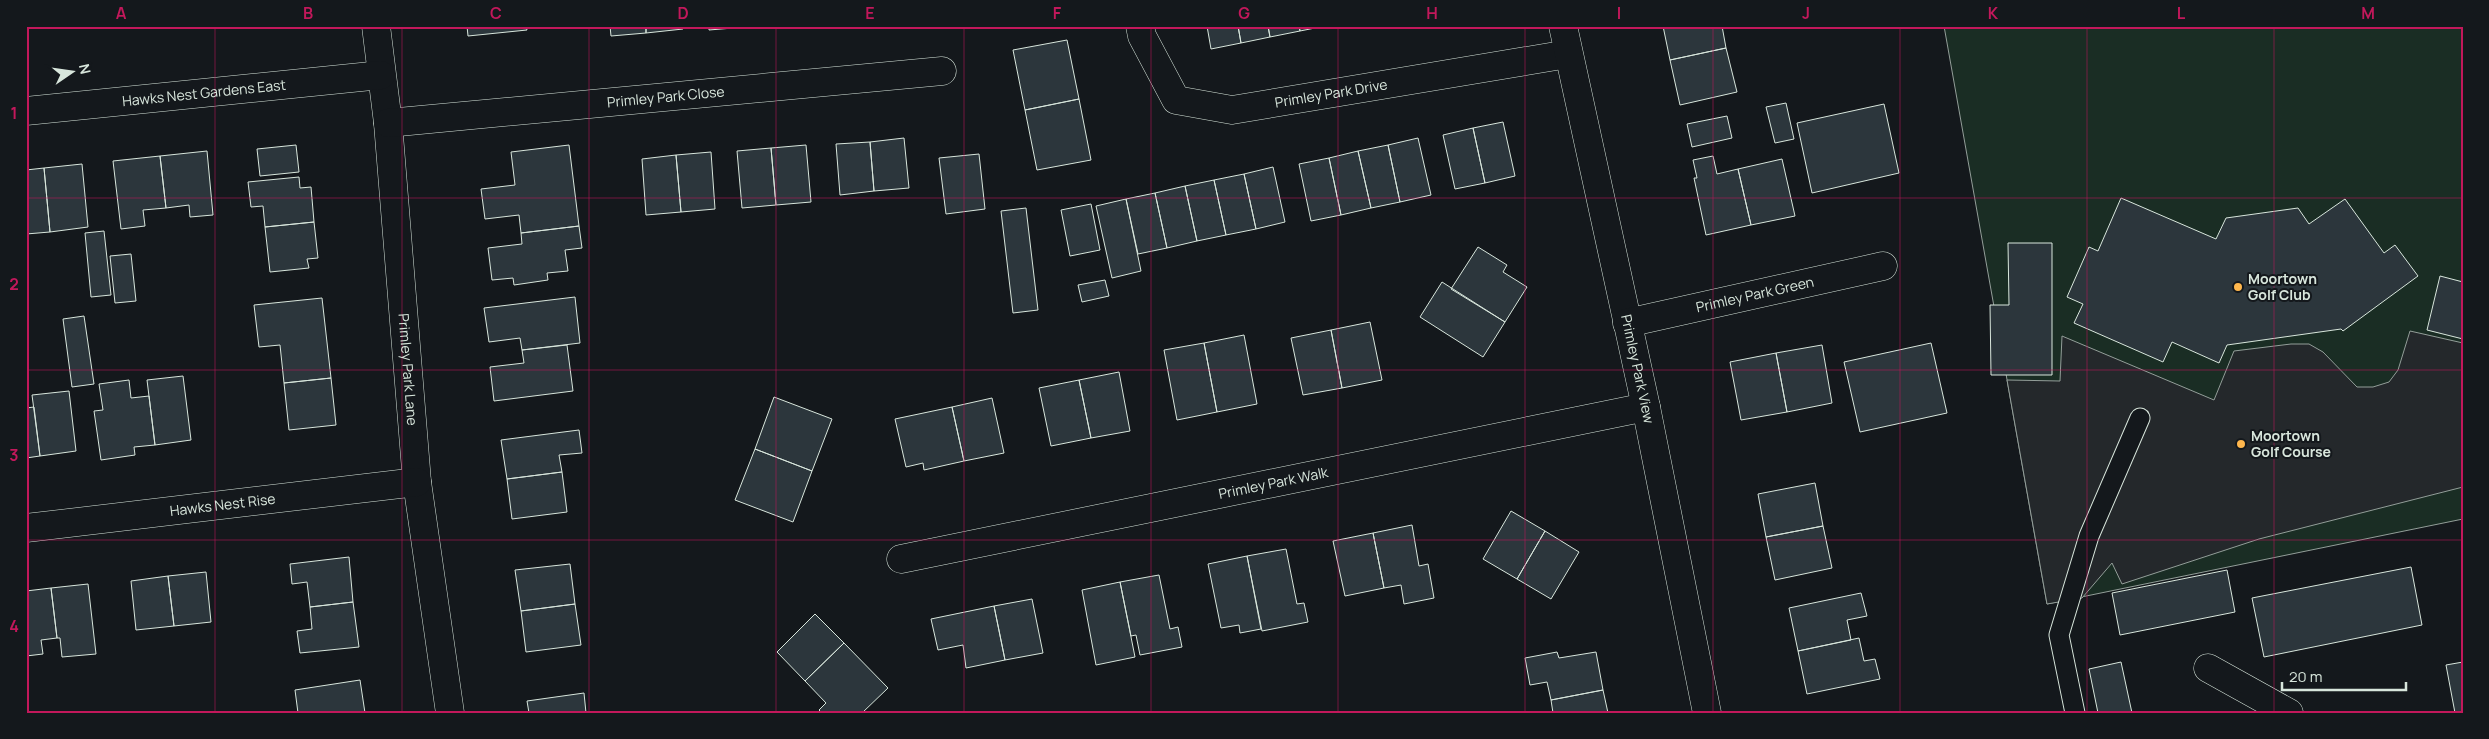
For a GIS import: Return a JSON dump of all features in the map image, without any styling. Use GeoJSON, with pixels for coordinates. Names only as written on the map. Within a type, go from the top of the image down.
{"type":"FeatureCollection","features":[{"type":"Feature","properties":{"kind":"street","name":"Primley Park Lane"},"geometry":{"type":"LineString","coordinates":[[376,26],[388,123],[417,482],[450,713]]}},
{"type":"Feature","properties":{"kind":"street","name":"Primley Park Drive"},"geometry":{"type":"LineString","coordinates":[[1140,26],[1142,36],[1176,100],[1232,110],[1568,54]]}},
{"type":"Feature","properties":{"kind":"street","name":"Primley Park View"},"geometry":{"type":"LineString","coordinates":[[1563,26],[1646,407],[1707,713]]}},
{"type":"Feature","properties":{"kind":"street","name":"Primley Park Close"},"geometry":{"type":"LineString","coordinates":[[388,123],[942,71]]}},
{"type":"Feature","properties":{"kind":"street","name":"Hawks Nest Gardens East"},"geometry":{"type":"LineString","coordinates":[[26,111],[381,75]]}},
{"type":"Feature","properties":{"kind":"street","name":"Primley Park Green"},"geometry":{"type":"LineString","coordinates":[[1627,323],[1883,266]]}},
{"type":"Feature","properties":{"kind":"street","name":"Primley Park Walk"},"geometry":{"type":"LineString","coordinates":[[900,559],[1646,407]]}},
{"type":"Feature","properties":{"kind":"street","name":"Hawks Nest Rise"},"geometry":{"type":"LineString","coordinates":[[26,528],[417,482]]}},
{"type":"Feature","properties":{"kind":"street"},"geometry":{"type":"LineString","coordinates":[[2208,668],[2289,713]]}},
{"type":"Feature","properties":{"kind":"lane"},"geometry":{"type":"LineString","coordinates":[[2075,713],[2059,635],[2089,536],[2140,418]]}},
{"type":"Feature","properties":{"kind":"green space","name":"Moortown Golf Club"},"geometry":{"type":"Polygon","coordinates":[[[1944,26],[2463,26],[2463,519],[2047,604],[1944,26]]]}},
{"type":"Feature","properties":{"kind":"shaded area","name":"Moortown Golf Course"},"geometry":{"type":"Polygon","coordinates":[[[2410,331],[2463,343],[2463,487],[2259,539],[2122,584],[2112,563],[2082,598],[2047,604],[2007,380],[2060,381],[2062,336],[2214,400],[2234,351],[2291,344],[2309,344],[2323,352],[2357,387],[2373,387],[2389,382],[2398,370],[2410,331]]]}},
{"type":"Feature","properties":{"kind":"building"},"geometry":{"type":"Polygon","coordinates":[[[467,26],[526,26],[527,30],[468,36],[467,26]]]}},
{"type":"Feature","properties":{"kind":"building"},"geometry":{"type":"Polygon","coordinates":[[[610,26],[646,26],[646,33],[611,36],[610,26]]]}},
{"type":"Feature","properties":{"kind":"building"},"geometry":{"type":"Polygon","coordinates":[[[646,26],[683,26],[683,29],[646,33],[646,26]]]}},
{"type":"Feature","properties":{"kind":"building"},"geometry":{"type":"Polygon","coordinates":[[[709,26],[744,26],[745,27],[709,30],[709,26]]]}},
{"type":"Feature","properties":{"kind":"building"},"geometry":{"type":"Polygon","coordinates":[[[1207,26],[1238,26],[1241,43],[1211,49],[1207,26]]]}},
{"type":"Feature","properties":{"kind":"building"},"geometry":{"type":"Polygon","coordinates":[[[1238,26],[1268,26],[1270,37],[1241,43],[1238,26]]]}},
{"type":"Feature","properties":{"kind":"building"},"geometry":{"type":"Polygon","coordinates":[[[1268,26],[1299,26],[1300,31],[1270,37],[1268,26]]]}},
{"type":"Feature","properties":{"kind":"building"},"geometry":{"type":"Polygon","coordinates":[[[1299,26],[1325,26],[1300,31],[1299,26]]]}},
{"type":"Feature","properties":{"kind":"building"},"geometry":{"type":"Polygon","coordinates":[[[1663,26],[1722,26],[1726,48],[1670,60],[1663,26]]]}},
{"type":"Feature","properties":{"kind":"building"},"geometry":{"type":"Polygon","coordinates":[[[1067,40],[1079,99],[1025,110],[1013,50],[1067,40]]]}},
{"type":"Feature","properties":{"kind":"building"},"geometry":{"type":"Polygon","coordinates":[[[1726,48],[1737,92],[1680,105],[1670,60],[1726,48]]]}},
{"type":"Feature","properties":{"kind":"building"},"geometry":{"type":"Polygon","coordinates":[[[1079,99],[1091,160],[1037,170],[1025,110],[1079,99]]]}},
{"type":"Feature","properties":{"kind":"building"},"geometry":{"type":"Polygon","coordinates":[[[1786,103],[1794,139],[1775,143],[1766,107],[1786,103]]]}},
{"type":"Feature","properties":{"kind":"building"},"geometry":{"type":"Polygon","coordinates":[[[1884,104],[1899,173],[1812,193],[1797,123],[1884,104]]]}},
{"type":"Feature","properties":{"kind":"building"},"geometry":{"type":"Polygon","coordinates":[[[1727,116],[1732,138],[1692,147],[1687,124],[1727,116]]]}},
{"type":"Feature","properties":{"kind":"building"},"geometry":{"type":"Polygon","coordinates":[[[1503,122],[1515,176],[1485,183],[1473,128],[1503,122]]]}},
{"type":"Feature","properties":{"kind":"building"},"geometry":{"type":"Polygon","coordinates":[[[1473,128],[1485,183],[1455,189],[1443,135],[1473,128]]]}},
{"type":"Feature","properties":{"kind":"building"},"geometry":{"type":"Polygon","coordinates":[[[904,138],[909,188],[874,191],[870,142],[904,138]]]}},
{"type":"Feature","properties":{"kind":"building"},"geometry":{"type":"Polygon","coordinates":[[[1418,138],[1431,195],[1400,202],[1388,145],[1418,138]]]}},
{"type":"Feature","properties":{"kind":"building"},"geometry":{"type":"Polygon","coordinates":[[[870,142],[874,191],[840,195],[836,144],[870,142]]]}},
{"type":"Feature","properties":{"kind":"building"},"geometry":{"type":"Polygon","coordinates":[[[296,145],[299,172],[260,176],[257,149],[296,145]]]}},
{"type":"Feature","properties":{"kind":"building"},"geometry":{"type":"Polygon","coordinates":[[[569,145],[579,226],[521,233],[519,215],[485,219],[481,189],[515,185],[511,152],[569,145]]]}},
{"type":"Feature","properties":{"kind":"building"},"geometry":{"type":"Polygon","coordinates":[[[806,145],[811,202],[776,205],[771,148],[806,145]]]}},
{"type":"Feature","properties":{"kind":"building"},"geometry":{"type":"Polygon","coordinates":[[[1388,145],[1400,202],[1371,208],[1358,151],[1388,145]]]}},
{"type":"Feature","properties":{"kind":"building"},"geometry":{"type":"Polygon","coordinates":[[[771,148],[776,205],[742,208],[737,151],[771,148]]]}},
{"type":"Feature","properties":{"kind":"building"},"geometry":{"type":"Polygon","coordinates":[[[207,151],[213,215],[190,217],[189,205],[166,208],[160,156],[207,151]]]}},
{"type":"Feature","properties":{"kind":"building"},"geometry":{"type":"Polygon","coordinates":[[[1358,151],[1371,208],[1341,215],[1329,158],[1358,151]]]}},
{"type":"Feature","properties":{"kind":"building"},"geometry":{"type":"Polygon","coordinates":[[[711,152],[715,209],[681,212],[676,155],[711,152]]]}},
{"type":"Feature","properties":{"kind":"building"},"geometry":{"type":"Polygon","coordinates":[[[979,154],[985,209],[946,214],[939,158],[979,154]]]}},
{"type":"Feature","properties":{"kind":"building"},"geometry":{"type":"Polygon","coordinates":[[[676,155],[681,212],[646,215],[642,159],[676,155]]]}},
{"type":"Feature","properties":{"kind":"building"},"geometry":{"type":"Polygon","coordinates":[[[160,156],[166,208],[143,210],[145,226],[121,229],[113,161],[160,156]]]}},
{"type":"Feature","properties":{"kind":"building"},"geometry":{"type":"Polygon","coordinates":[[[1713,156],[1717,174],[1738,169],[1751,225],[1706,235],[1694,178],[1697,178],[1693,160],[1713,156]]]}},
{"type":"Feature","properties":{"kind":"building"},"geometry":{"type":"Polygon","coordinates":[[[1329,158],[1341,215],[1311,221],[1299,164],[1329,158]]]}},
{"type":"Feature","properties":{"kind":"building"},"geometry":{"type":"Polygon","coordinates":[[[1782,159],[1795,216],[1751,225],[1738,169],[1782,159]]]}},
{"type":"Feature","properties":{"kind":"building"},"geometry":{"type":"Polygon","coordinates":[[[82,164],[88,227],[50,232],[44,168],[82,164]]]}},
{"type":"Feature","properties":{"kind":"building"},"geometry":{"type":"Polygon","coordinates":[[[1273,167],[1285,222],[1256,229],[1244,174],[1273,167]]]}},
{"type":"Feature","properties":{"kind":"building"},"geometry":{"type":"Polygon","coordinates":[[[44,168],[50,232],[26,234],[26,170],[44,168]]]}},
{"type":"Feature","properties":{"kind":"building"},"geometry":{"type":"Polygon","coordinates":[[[1244,174],[1256,229],[1226,235],[1214,180],[1244,174]]]}},
{"type":"Feature","properties":{"kind":"building"},"geometry":{"type":"Polygon","coordinates":[[[299,177],[300,188],[311,187],[314,222],[265,227],[263,206],[251,207],[248,182],[299,177]]]}},
{"type":"Feature","properties":{"kind":"building"},"geometry":{"type":"Polygon","coordinates":[[[1214,180],[1226,235],[1197,241],[1185,186],[1214,180]]]}},
{"type":"Feature","properties":{"kind":"building"},"geometry":{"type":"Polygon","coordinates":[[[1185,186],[1197,241],[1167,248],[1155,193],[1185,186]]]}},
{"type":"Feature","properties":{"kind":"building"},"geometry":{"type":"Polygon","coordinates":[[[1155,193],[1167,248],[1138,254],[1126,199],[1155,193]]]}},
{"type":"Feature","properties":{"kind":"building","name":"Moortown Golf Club"},"geometry":{"type":"Polygon","coordinates":[[[2121,198],[2216,239],[2226,218],[2298,208],[2309,224],[2345,199],[2384,253],[2395,245],[2418,276],[2343,331],[2341,329],[2227,345],[2219,363],[2172,342],[2163,362],[2074,323],[2083,304],[2067,297],[2089,247],[2098,251],[2121,198]]]}},
{"type":"Feature","properties":{"kind":"building"},"geometry":{"type":"Polygon","coordinates":[[[1126,199],[1141,271],[1112,278],[1096,206],[1126,199]]]}},
{"type":"Feature","properties":{"kind":"building"},"geometry":{"type":"Polygon","coordinates":[[[1091,204],[1100,250],[1070,256],[1061,210],[1091,204]]]}},
{"type":"Feature","properties":{"kind":"building"},"geometry":{"type":"Polygon","coordinates":[[[1026,208],[1038,310],[1013,313],[1001,211],[1026,208]]]}},
{"type":"Feature","properties":{"kind":"building"},"geometry":{"type":"Polygon","coordinates":[[[314,222],[318,258],[307,259],[309,268],[270,272],[265,227],[314,222]]]}},
{"type":"Feature","properties":{"kind":"building"},"geometry":{"type":"Polygon","coordinates":[[[579,226],[582,248],[565,250],[568,271],[547,273],[548,280],[514,285],[513,278],[492,280],[488,248],[522,244],[521,233],[579,226]]]}},
{"type":"Feature","properties":{"kind":"building"},"geometry":{"type":"Polygon","coordinates":[[[104,231],[111,295],[91,297],[85,233],[104,231]]]}},
{"type":"Feature","properties":{"kind":"building"},"geometry":{"type":"Polygon","coordinates":[[[2008,243],[2052,243],[2052,375],[1991,375],[1990,305],[2009,305],[2008,243]]]}},
{"type":"Feature","properties":{"kind":"building"},"geometry":{"type":"Polygon","coordinates":[[[1478,247],[1507,265],[1503,272],[1527,287],[1505,322],[1451,289],[1478,247]]]}},
{"type":"Feature","properties":{"kind":"building"},"geometry":{"type":"Polygon","coordinates":[[[131,254],[136,301],[115,303],[110,256],[131,254]]]}},
{"type":"Feature","properties":{"kind":"building"},"geometry":{"type":"Polygon","coordinates":[[[2440,276],[2463,282],[2463,339],[2427,330],[2440,276]]]}},
{"type":"Feature","properties":{"kind":"building"},"geometry":{"type":"Polygon","coordinates":[[[1105,280],[1109,296],[1082,302],[1078,285],[1105,280]]]}},
{"type":"Feature","properties":{"kind":"building"},"geometry":{"type":"Polygon","coordinates":[[[1442,282],[1505,322],[1483,357],[1420,317],[1442,282]]]}},
{"type":"Feature","properties":{"kind":"building"},"geometry":{"type":"Polygon","coordinates":[[[575,297],[580,343],[522,350],[520,338],[489,342],[484,308],[575,297]]]}},
{"type":"Feature","properties":{"kind":"building"},"geometry":{"type":"Polygon","coordinates":[[[322,298],[331,378],[284,383],[280,345],[259,347],[254,305],[322,298]]]}},
{"type":"Feature","properties":{"kind":"building"},"geometry":{"type":"Polygon","coordinates":[[[84,316],[94,384],[72,387],[63,319],[84,316]]]}},
{"type":"Feature","properties":{"kind":"building"},"geometry":{"type":"Polygon","coordinates":[[[1370,322],[1382,380],[1342,388],[1331,330],[1370,322]]]}},
{"type":"Feature","properties":{"kind":"building"},"geometry":{"type":"Polygon","coordinates":[[[1331,330],[1342,388],[1303,395],[1291,338],[1331,330]]]}},
{"type":"Feature","properties":{"kind":"building"},"geometry":{"type":"Polygon","coordinates":[[[1244,335],[1257,404],[1217,412],[1204,343],[1244,335]]]}},
{"type":"Feature","properties":{"kind":"building"},"geometry":{"type":"Polygon","coordinates":[[[1204,343],[1217,412],[1177,420],[1164,350],[1204,343]]]}},
{"type":"Feature","properties":{"kind":"building"},"geometry":{"type":"Polygon","coordinates":[[[1931,343],[1947,413],[1860,432],[1844,362],[1931,343]]]}},
{"type":"Feature","properties":{"kind":"building"},"geometry":{"type":"Polygon","coordinates":[[[567,345],[573,391],[494,401],[490,367],[524,363],[522,350],[567,345]]]}},
{"type":"Feature","properties":{"kind":"building"},"geometry":{"type":"Polygon","coordinates":[[[1822,345],[1832,403],[1787,412],[1776,353],[1822,345]]]}},
{"type":"Feature","properties":{"kind":"building"},"geometry":{"type":"Polygon","coordinates":[[[1776,353],[1787,412],[1741,420],[1730,362],[1776,353]]]}},
{"type":"Feature","properties":{"kind":"building"},"geometry":{"type":"Polygon","coordinates":[[[1119,372],[1130,431],[1091,438],[1079,380],[1119,372]]]}},
{"type":"Feature","properties":{"kind":"building"},"geometry":{"type":"Polygon","coordinates":[[[183,376],[191,440],[155,445],[147,380],[183,376]]]}},
{"type":"Feature","properties":{"kind":"building"},"geometry":{"type":"Polygon","coordinates":[[[331,378],[336,425],[289,430],[284,383],[331,378]]]}},
{"type":"Feature","properties":{"kind":"building"},"geometry":{"type":"Polygon","coordinates":[[[129,380],[131,398],[149,396],[155,445],[134,447],[135,455],[101,460],[94,411],[103,410],[99,384],[129,380]]]}},
{"type":"Feature","properties":{"kind":"building"},"geometry":{"type":"Polygon","coordinates":[[[1079,380],[1091,438],[1051,446],[1039,388],[1079,380]]]}},
{"type":"Feature","properties":{"kind":"building"},"geometry":{"type":"Polygon","coordinates":[[[69,391],[76,451],[40,456],[32,395],[69,391]]]}},
{"type":"Feature","properties":{"kind":"building"},"geometry":{"type":"Polygon","coordinates":[[[774,397],[832,419],[812,471],[755,449],[774,397]]]}},
{"type":"Feature","properties":{"kind":"building"},"geometry":{"type":"Polygon","coordinates":[[[992,398],[1004,453],[964,461],[952,407],[992,398]]]}},
{"type":"Feature","properties":{"kind":"building"},"geometry":{"type":"Polygon","coordinates":[[[34,407],[40,456],[26,458],[26,408],[34,407]]]}},
{"type":"Feature","properties":{"kind":"building"},"geometry":{"type":"Polygon","coordinates":[[[952,407],[964,461],[924,470],[923,463],[906,467],[895,419],[952,407]]]}},
{"type":"Feature","properties":{"kind":"building"},"geometry":{"type":"Polygon","coordinates":[[[579,430],[582,453],[559,455],[562,472],[507,479],[501,440],[579,430]]]}},
{"type":"Feature","properties":{"kind":"building"},"geometry":{"type":"Polygon","coordinates":[[[755,449],[812,471],[793,522],[735,500],[755,449]]]}},
{"type":"Feature","properties":{"kind":"building"},"geometry":{"type":"Polygon","coordinates":[[[562,472],[567,512],[512,519],[507,479],[562,472]]]}},
{"type":"Feature","properties":{"kind":"building"},"geometry":{"type":"Polygon","coordinates":[[[1815,483],[1823,526],[1766,537],[1758,494],[1815,483]]]}},
{"type":"Feature","properties":{"kind":"building"},"geometry":{"type":"Polygon","coordinates":[[[1511,511],[1545,531],[1517,579],[1483,559],[1511,511]]]}},
{"type":"Feature","properties":{"kind":"building"},"geometry":{"type":"Polygon","coordinates":[[[1412,525],[1419,566],[1428,564],[1434,598],[1404,604],[1401,585],[1384,588],[1373,533],[1412,525]]]}},
{"type":"Feature","properties":{"kind":"building"},"geometry":{"type":"Polygon","coordinates":[[[1823,526],[1832,568],[1775,580],[1766,537],[1823,526]]]}},
{"type":"Feature","properties":{"kind":"building"},"geometry":{"type":"Polygon","coordinates":[[[1545,531],[1579,552],[1551,599],[1517,579],[1545,531]]]}},
{"type":"Feature","properties":{"kind":"building"},"geometry":{"type":"Polygon","coordinates":[[[1373,533],[1384,588],[1345,596],[1333,541],[1373,533]]]}},
{"type":"Feature","properties":{"kind":"building"},"geometry":{"type":"Polygon","coordinates":[[[1286,549],[1297,604],[1304,603],[1308,622],[1262,631],[1247,556],[1286,549]]]}},
{"type":"Feature","properties":{"kind":"building"},"geometry":{"type":"Polygon","coordinates":[[[1247,556],[1261,629],[1240,633],[1239,625],[1221,628],[1208,564],[1247,556]]]}},
{"type":"Feature","properties":{"kind":"building"},"geometry":{"type":"Polygon","coordinates":[[[349,557],[353,602],[310,607],[307,582],[292,584],[290,564],[349,557]]]}},
{"type":"Feature","properties":{"kind":"building"},"geometry":{"type":"Polygon","coordinates":[[[570,564],[575,604],[521,611],[515,570],[570,564]]]}},
{"type":"Feature","properties":{"kind":"building"},"geometry":{"type":"Polygon","coordinates":[[[2411,567],[2422,625],[2264,657],[2252,598],[2411,567]]]}},
{"type":"Feature","properties":{"kind":"building"},"geometry":{"type":"Polygon","coordinates":[[[2227,570],[2235,612],[2120,635],[2112,593],[2227,570]]]}},
{"type":"Feature","properties":{"kind":"building"},"geometry":{"type":"Polygon","coordinates":[[[206,572],[211,622],[174,626],[168,576],[206,572]]]}},
{"type":"Feature","properties":{"kind":"building"},"geometry":{"type":"Polygon","coordinates":[[[1159,575],[1170,629],[1178,627],[1182,647],[1140,655],[1136,635],[1131,636],[1120,582],[1159,575]]]}},
{"type":"Feature","properties":{"kind":"building"},"geometry":{"type":"Polygon","coordinates":[[[168,576],[174,626],[136,630],[131,581],[168,576]]]}},
{"type":"Feature","properties":{"kind":"building"},"geometry":{"type":"Polygon","coordinates":[[[1120,582],[1135,657],[1096,665],[1082,590],[1120,582]]]}},
{"type":"Feature","properties":{"kind":"building"},"geometry":{"type":"Polygon","coordinates":[[[88,584],[96,654],[62,657],[60,638],[57,638],[51,588],[88,584]]]}},
{"type":"Feature","properties":{"kind":"building"},"geometry":{"type":"Polygon","coordinates":[[[51,588],[57,638],[41,640],[43,654],[26,656],[26,591],[51,588]]]}},
{"type":"Feature","properties":{"kind":"building"},"geometry":{"type":"Polygon","coordinates":[[[1861,593],[1867,616],[1847,620],[1851,640],[1798,651],[1789,608],[1861,593]]]}},
{"type":"Feature","properties":{"kind":"building"},"geometry":{"type":"Polygon","coordinates":[[[1032,599],[1043,653],[1005,660],[994,606],[1032,599]]]}},
{"type":"Feature","properties":{"kind":"building"},"geometry":{"type":"Polygon","coordinates":[[[353,602],[359,647],[300,653],[297,631],[312,629],[310,607],[353,602]]]}},
{"type":"Feature","properties":{"kind":"building"},"geometry":{"type":"Polygon","coordinates":[[[575,604],[581,645],[526,652],[521,611],[575,604]]]}},
{"type":"Feature","properties":{"kind":"building"},"geometry":{"type":"Polygon","coordinates":[[[994,606],[1005,660],[966,668],[963,645],[938,650],[931,619],[994,606]]]}},
{"type":"Feature","properties":{"kind":"building"},"geometry":{"type":"Polygon","coordinates":[[[815,614],[844,643],[805,681],[777,652],[815,614]]]}},
{"type":"Feature","properties":{"kind":"building"},"geometry":{"type":"Polygon","coordinates":[[[1859,638],[1864,661],[1875,659],[1880,679],[1807,694],[1798,651],[1859,638]]]}},
{"type":"Feature","properties":{"kind":"building"},"geometry":{"type":"Polygon","coordinates":[[[844,643],[888,688],[862,713],[822,713],[819,710],[826,703],[805,681],[844,643]]]}},
{"type":"Feature","properties":{"kind":"building"},"geometry":{"type":"Polygon","coordinates":[[[1557,652],[1559,658],[1596,652],[1603,690],[1551,700],[1547,682],[1530,685],[1525,658],[1557,652]]]}},
{"type":"Feature","properties":{"kind":"building"},"geometry":{"type":"Polygon","coordinates":[[[2121,662],[2132,713],[2098,713],[2089,669],[2121,662]]]}},
{"type":"Feature","properties":{"kind":"building"},"geometry":{"type":"Polygon","coordinates":[[[2463,662],[2463,713],[2455,713],[2446,665],[2463,662]]]}},
{"type":"Feature","properties":{"kind":"building"},"geometry":{"type":"Polygon","coordinates":[[[360,680],[365,713],[298,713],[295,690],[360,680]]]}},
{"type":"Feature","properties":{"kind":"building"},"geometry":{"type":"Polygon","coordinates":[[[1603,690],[1608,713],[1553,713],[1551,700],[1603,690]]]}},
{"type":"Feature","properties":{"kind":"building"},"geometry":{"type":"Polygon","coordinates":[[[584,693],[586,713],[529,713],[527,701],[584,693]]]}},
{"type":"Feature","properties":{"kind":"place","name":"Moortown Golf Club"},"geometry":{"type":"Point","coordinates":[2238,287]}},
{"type":"Feature","properties":{"kind":"place","name":"Moortown Golf Course"},"geometry":{"type":"Point","coordinates":[2241,444]}}]}
